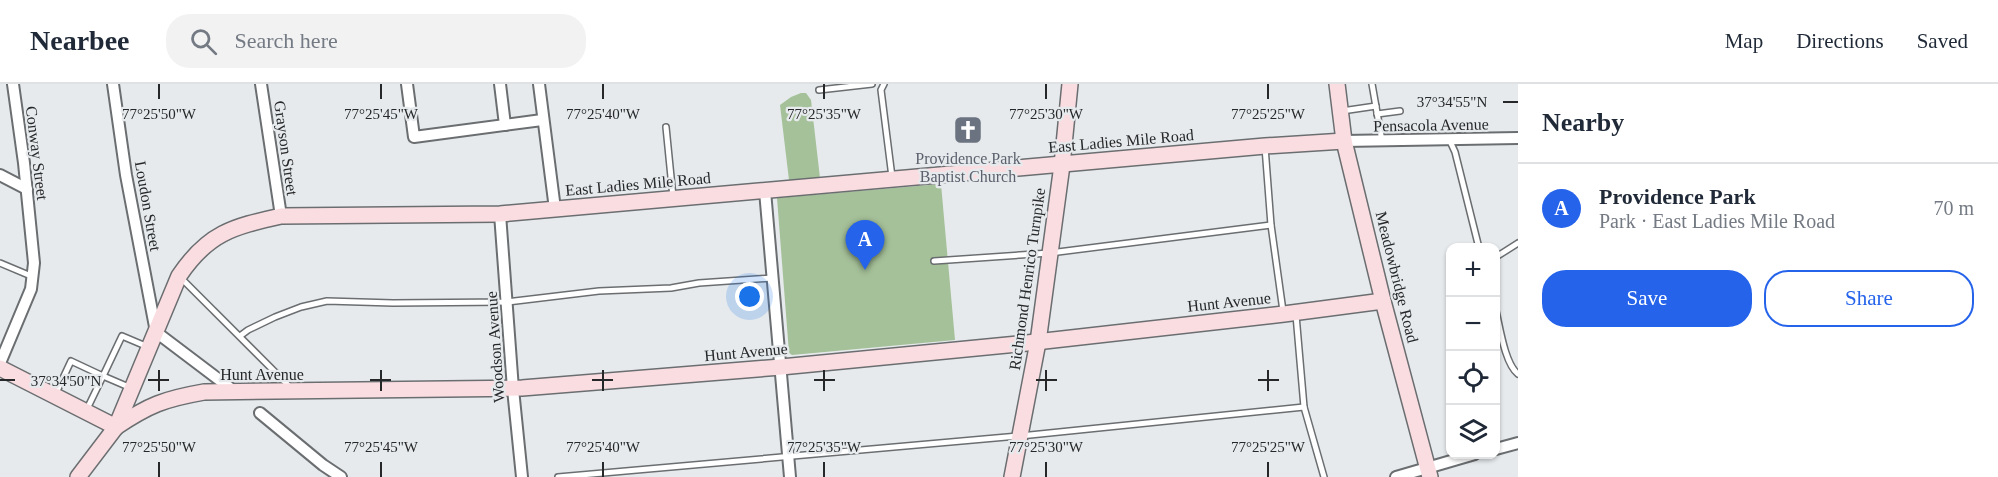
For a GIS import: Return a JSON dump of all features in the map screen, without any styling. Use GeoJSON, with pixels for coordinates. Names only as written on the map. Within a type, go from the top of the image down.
{"type":"FeatureCollection","features":[{"type":"Feature","properties":{"kind":"street","name":"Conway Street"},"geometry":{"type":"LineString","coordinates":[[0,363],[31,289],[34,263],[27,189],[12,84]]}},
{"type":"Feature","properties":{"kind":"street","name":"Loudon Street"},"geometry":{"type":"LineString","coordinates":[[113,84],[126,175],[156,332]]}},
{"type":"Feature","properties":{"kind":"street","name":"Grayson Street"},"geometry":{"type":"LineString","coordinates":[[261,84],[281,216]]}},
{"type":"Feature","properties":{"kind":"street"},"geometry":{"type":"LineString","coordinates":[[407,84],[414,137],[542,120]]}},
{"type":"Feature","properties":{"kind":"street"},"geometry":{"type":"LineString","coordinates":[[500,84],[505,125]]}},
{"type":"Feature","properties":{"kind":"street"},"geometry":{"type":"LineString","coordinates":[[539,84],[555,209]]}},
{"type":"Feature","properties":{"kind":"street","name":"Richmond Henrico Turnpike"},"geometry":{"type":"LineString","coordinates":[[1012,477],[1038,342],[1062,165],[1070,84]]}},
{"type":"Feature","properties":{"kind":"street","name":"Meadowbridge Road"},"geometry":{"type":"LineString","coordinates":[[1337,84],[1344,141],[1383,301],[1429,472]]}},
{"type":"Feature","properties":{"kind":"street","name":"Pensacola Avenue"},"geometry":{"type":"LineString","coordinates":[[1344,141],[1518,138]]}},
{"type":"Feature","properties":{"kind":"street","name":"East Ladies Mile Road"},"geometry":{"type":"LineString","coordinates":[[78,477],[116,427],[178,276],[192,257],[208,242],[228,230],[247,223],[281,216],[500,214],[1265,146],[1344,141]]}},
{"type":"Feature","properties":{"kind":"street"},"geometry":{"type":"LineString","coordinates":[[0,175],[27,189]]}},
{"type":"Feature","properties":{"kind":"street"},"geometry":{"type":"LineString","coordinates":[[765,191],[790,477]]}},
{"type":"Feature","properties":{"kind":"street","name":"Woodson Avenue"},"geometry":{"type":"LineString","coordinates":[[500,214],[522,477]]}},
{"type":"Feature","properties":{"kind":"street","name":"Hunt Avenue"},"geometry":{"type":"LineString","coordinates":[[116,427],[142,410],[168,398],[204,392],[513,389],[781,367],[1038,342],[1290,314],[1383,301]]}},
{"type":"Feature","properties":{"kind":"street"},"geometry":{"type":"LineString","coordinates":[[156,332],[234,391]]}},
{"type":"Feature","properties":{"kind":"street"},"geometry":{"type":"LineString","coordinates":[[0,368],[116,427]]}},
{"type":"Feature","properties":{"kind":"street"},"geometry":{"type":"LineString","coordinates":[[260,413],[341,477]]}},
{"type":"Feature","properties":{"kind":"street"},"geometry":{"type":"LineString","coordinates":[[1500,448],[1518,443]]}},
{"type":"Feature","properties":{"kind":"street"},"geometry":{"type":"LineString","coordinates":[[1396,477],[1429,472],[1462,459]]}},
{"type":"Feature","properties":{"kind":"lane"},"geometry":{"type":"LineString","coordinates":[[819,90],[872,84]]}},
{"type":"Feature","properties":{"kind":"lane"},"geometry":{"type":"LineString","coordinates":[[884,84],[881,90],[892,180]]}},
{"type":"Feature","properties":{"kind":"lane"},"geometry":{"type":"LineString","coordinates":[[1372,84],[1382,141]]}},
{"type":"Feature","properties":{"kind":"lane"},"geometry":{"type":"LineString","coordinates":[[1341,111],[1376,106]]}},
{"type":"Feature","properties":{"kind":"lane"},"geometry":{"type":"LineString","coordinates":[[1377,114],[1400,111]]}},
{"type":"Feature","properties":{"kind":"lane"},"geometry":{"type":"LineString","coordinates":[[666,127],[673,199]]}},
{"type":"Feature","properties":{"kind":"lane"},"geometry":{"type":"LineString","coordinates":[[1449,139],[1455,152],[1478,243]]}},
{"type":"Feature","properties":{"kind":"lane"},"geometry":{"type":"LineString","coordinates":[[1265,146],[1270,225],[1290,314],[1304,407],[1324,477]]}},
{"type":"Feature","properties":{"kind":"lane"},"geometry":{"type":"LineString","coordinates":[[934,261],[1050,253],[1270,225]]}},
{"type":"Feature","properties":{"kind":"lane"},"geometry":{"type":"LineString","coordinates":[[1500,254],[1518,243]]}},
{"type":"Feature","properties":{"kind":"lane"},"geometry":{"type":"LineString","coordinates":[[0,262],[33,277]]}},
{"type":"Feature","properties":{"kind":"lane"},"geometry":{"type":"LineString","coordinates":[[178,276],[294,392]]}},
{"type":"Feature","properties":{"kind":"lane"},"geometry":{"type":"LineString","coordinates":[[240,336],[275,317],[301,307],[327,301],[507,302],[599,291],[671,288],[699,283],[772,278]]}},
{"type":"Feature","properties":{"kind":"lane"},"geometry":{"type":"LineString","coordinates":[[1500,327],[1507,356],[1514,371],[1518,374]]}},
{"type":"Feature","properties":{"kind":"lane"},"geometry":{"type":"LineString","coordinates":[[85,411],[122,336],[149,348]]}},
{"type":"Feature","properties":{"kind":"lane"},"geometry":{"type":"LineString","coordinates":[[54,396],[71,361],[132,388]]}},
{"type":"Feature","properties":{"kind":"lane"},"geometry":{"type":"LineString","coordinates":[[558,477],[788,458],[1304,407]]}},
{"type":"Feature","properties":{"kind":"green space"},"geometry":{"type":"Polygon","coordinates":[[[801,93],[806,93],[811,100],[820,178],[789,180],[780,105],[801,93]]]}},
{"type":"Feature","properties":{"kind":"green space"},"geometry":{"type":"Polygon","coordinates":[[[941,184],[955,340],[792,355],[789,353],[777,198],[941,184]]]}},
{"type":"Feature","properties":{"kind":"place","name":"Providence Park Baptist Church"},"geometry":{"type":"Point","coordinates":[968,130]}},
{"type":"Feature","properties":{"kind":"place","name":"Providence Park"},"geometry":{"type":"Point","coordinates":[865,270]}}]}
